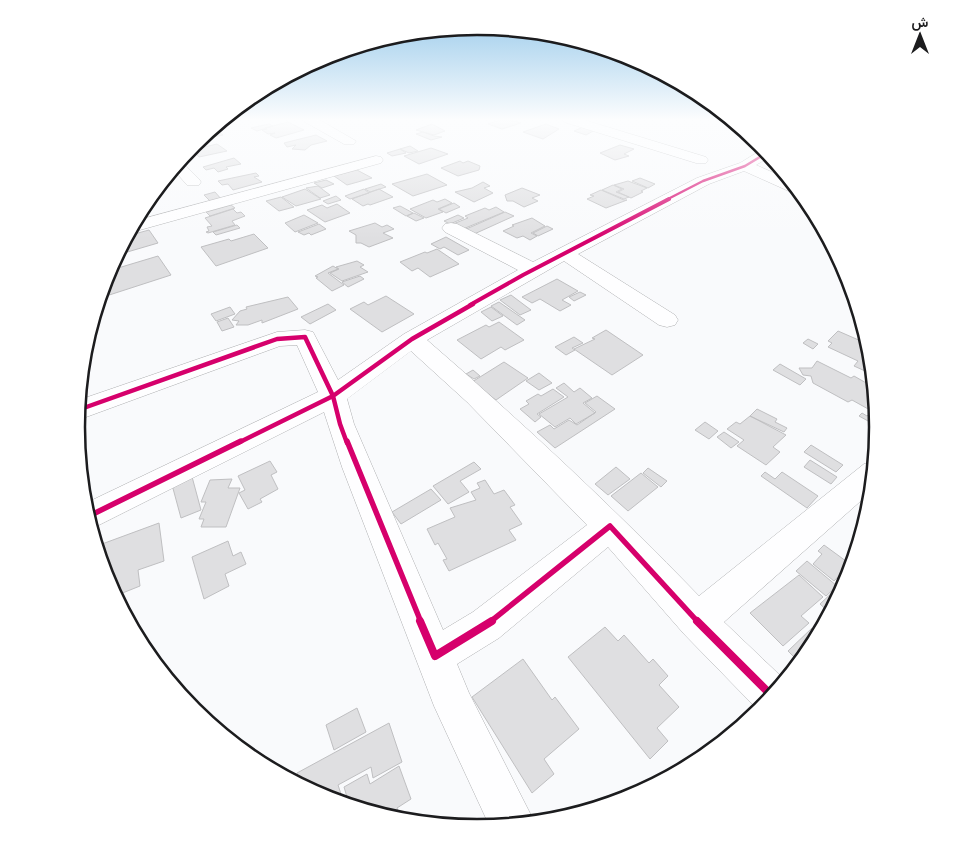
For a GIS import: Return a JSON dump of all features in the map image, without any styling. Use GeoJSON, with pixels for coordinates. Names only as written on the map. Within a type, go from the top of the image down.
{"type":"FeatureCollection","features":[{"type":"Feature","properties":{"kind":"street"},"geometry":{"type":"LineString","coordinates":[[95,513],[333,396],[412,339],[564,252],[704,182],[744,166],[756,159]]}},
{"type":"Feature","properties":{"kind":"street"},"geometry":{"type":"LineString","coordinates":[[141,225],[376,160]]}},
{"type":"Feature","properties":{"kind":"street"},"geometry":{"type":"LineString","coordinates":[[744,166],[785,184]]}},
{"type":"Feature","properties":{"kind":"street"},"geometry":{"type":"LineString","coordinates":[[182,169],[194,182]]}},
{"type":"Feature","properties":{"kind":"street"},"geometry":{"type":"LineString","coordinates":[[451,228],[533,270]]}},
{"type":"Feature","properties":{"kind":"street"},"geometry":{"type":"LineString","coordinates":[[564,252],[667,320]]}},
{"type":"Feature","properties":{"kind":"street"},"geometry":{"type":"LineString","coordinates":[[86,407],[278,339],[305,337],[333,396],[340,424],[353,458],[454,706],[510,818]]}},
{"type":"Feature","properties":{"kind":"street"},"geometry":{"type":"LineString","coordinates":[[412,339],[476,396],[610,526],[697,621],[768,692]]}},
{"type":"Feature","properties":{"kind":"street"},"geometry":{"type":"LineString","coordinates":[[697,621],[867,478]]}},
{"type":"Feature","properties":{"kind":"street"},"geometry":{"type":"LineString","coordinates":[[435,656],[486,625],[610,526]]}},
{"type":"Feature","properties":{"kind":"building"},"geometry":{"type":"Polygon","coordinates":[[[231,159],[235,159],[241,164],[226,167],[228,169],[218,172],[214,168],[206,170],[203,167],[231,159]]]}},
{"type":"Feature","properties":{"kind":"building"},"geometry":{"type":"Polygon","coordinates":[[[409,159],[434,159],[419,164],[409,159]]]}},
{"type":"Feature","properties":{"kind":"building"},"geometry":{"type":"Polygon","coordinates":[[[460,161],[463,163],[468,161],[480,166],[479,170],[458,176],[441,168],[460,161]]]}},
{"type":"Feature","properties":{"kind":"building"},"geometry":{"type":"Polygon","coordinates":[[[357,170],[372,178],[347,185],[334,176],[357,170]]]}},
{"type":"Feature","properties":{"kind":"building"},"geometry":{"type":"Polygon","coordinates":[[[256,173],[259,176],[254,177],[262,182],[233,190],[228,184],[222,185],[218,181],[256,173]]]}},
{"type":"Feature","properties":{"kind":"building"},"geometry":{"type":"Polygon","coordinates":[[[427,174],[447,185],[413,196],[392,184],[427,174]]]}},
{"type":"Feature","properties":{"kind":"building"},"geometry":{"type":"Polygon","coordinates":[[[640,178],[655,184],[648,188],[632,181],[640,178]]]}},
{"type":"Feature","properties":{"kind":"building"},"geometry":{"type":"Polygon","coordinates":[[[326,180],[334,184],[322,188],[314,183],[326,180]]]}},
{"type":"Feature","properties":{"kind":"building"},"geometry":{"type":"Polygon","coordinates":[[[628,181],[647,188],[631,198],[618,192],[624,189],[614,185],[628,181]]]}},
{"type":"Feature","properties":{"kind":"building"},"geometry":{"type":"Polygon","coordinates":[[[483,182],[490,186],[484,188],[493,193],[474,202],[455,192],[472,188],[483,182]]]}},
{"type":"Feature","properties":{"kind":"building"},"geometry":{"type":"Polygon","coordinates":[[[381,184],[386,187],[370,192],[365,189],[381,184]]]}},
{"type":"Feature","properties":{"kind":"building"},"geometry":{"type":"Polygon","coordinates":[[[613,185],[622,189],[616,192],[629,197],[624,199],[602,190],[613,185]]]}},
{"type":"Feature","properties":{"kind":"building"},"geometry":{"type":"Polygon","coordinates":[[[318,186],[330,195],[320,198],[306,188],[318,186]]]}},
{"type":"Feature","properties":{"kind":"building"},"geometry":{"type":"Polygon","coordinates":[[[522,188],[540,195],[532,198],[538,201],[524,207],[513,201],[507,201],[505,195],[522,188]]]}},
{"type":"Feature","properties":{"kind":"building"},"geometry":{"type":"Polygon","coordinates":[[[305,189],[321,199],[296,206],[282,197],[305,189]]]}},
{"type":"Feature","properties":{"kind":"building"},"geometry":{"type":"Polygon","coordinates":[[[364,189],[369,193],[350,199],[345,196],[364,189]]]}},
{"type":"Feature","properties":{"kind":"building"},"geometry":{"type":"Polygon","coordinates":[[[379,189],[393,197],[363,206],[352,199],[379,189]]]}},
{"type":"Feature","properties":{"kind":"building"},"geometry":{"type":"Polygon","coordinates":[[[601,190],[627,200],[606,208],[587,199],[594,196],[590,195],[601,190]]]}},
{"type":"Feature","properties":{"kind":"building"},"geometry":{"type":"Polygon","coordinates":[[[215,192],[222,200],[212,203],[204,195],[215,192]]]}},
{"type":"Feature","properties":{"kind":"building"},"geometry":{"type":"Polygon","coordinates":[[[336,196],[341,200],[328,204],[323,201],[336,196]]]}},
{"type":"Feature","properties":{"kind":"building"},"geometry":{"type":"Polygon","coordinates":[[[281,197],[294,207],[279,211],[266,201],[281,197]]]}},
{"type":"Feature","properties":{"kind":"building"},"geometry":{"type":"Polygon","coordinates":[[[445,199],[452,203],[438,209],[443,212],[426,218],[410,209],[433,200],[437,202],[445,199]]]}},
{"type":"Feature","properties":{"kind":"building"},"geometry":{"type":"Polygon","coordinates":[[[454,203],[460,207],[446,213],[439,209],[454,203]]]}},
{"type":"Feature","properties":{"kind":"building"},"geometry":{"type":"Polygon","coordinates":[[[337,204],[350,213],[325,222],[307,210],[322,205],[327,208],[337,204]]]}},
{"type":"Feature","properties":{"kind":"building"},"geometry":{"type":"Polygon","coordinates":[[[231,205],[235,208],[210,216],[206,212],[231,205]]]}},
{"type":"Feature","properties":{"kind":"building"},"geometry":{"type":"Polygon","coordinates":[[[400,206],[413,213],[406,216],[393,208],[400,206]]]}},
{"type":"Feature","properties":{"kind":"building"},"geometry":{"type":"Polygon","coordinates":[[[496,207],[504,212],[463,229],[453,224],[468,218],[465,216],[485,208],[489,210],[496,207]]]}},
{"type":"Feature","properties":{"kind":"building"},"geometry":{"type":"Polygon","coordinates":[[[233,209],[245,216],[232,221],[235,225],[206,232],[209,231],[207,227],[212,226],[205,218],[233,209]]]}},
{"type":"Feature","properties":{"kind":"building"},"geometry":{"type":"Polygon","coordinates":[[[505,212],[514,216],[472,235],[464,230],[505,212]]]}},
{"type":"Feature","properties":{"kind":"building"},"geometry":{"type":"Polygon","coordinates":[[[414,213],[424,218],[416,221],[407,216],[414,213]]]}},
{"type":"Feature","properties":{"kind":"building"},"geometry":{"type":"Polygon","coordinates":[[[304,215],[318,223],[295,232],[285,223],[304,215]]]}},
{"type":"Feature","properties":{"kind":"building"},"geometry":{"type":"Polygon","coordinates":[[[458,215],[464,218],[450,224],[444,221],[458,215]]]}},
{"type":"Feature","properties":{"kind":"building"},"geometry":{"type":"Polygon","coordinates":[[[532,218],[545,226],[531,233],[537,236],[530,240],[523,236],[517,238],[503,231],[514,226],[512,225],[532,218]]]}},
{"type":"Feature","properties":{"kind":"building"},"geometry":{"type":"Polygon","coordinates":[[[375,223],[382,227],[387,225],[394,229],[383,233],[393,238],[369,247],[356,243],[356,235],[349,231],[375,223]]]}},
{"type":"Feature","properties":{"kind":"building"},"geometry":{"type":"Polygon","coordinates":[[[319,224],[326,229],[311,235],[309,233],[304,235],[298,232],[319,224]]]}},
{"type":"Feature","properties":{"kind":"building"},"geometry":{"type":"Polygon","coordinates":[[[237,225],[240,228],[216,235],[213,232],[237,225]]]}},
{"type":"Feature","properties":{"kind":"building"},"geometry":{"type":"Polygon","coordinates":[[[547,226],[553,229],[538,236],[533,233],[547,226]]]}},
{"type":"Feature","properties":{"kind":"building"},"geometry":{"type":"Polygon","coordinates":[[[149,230],[158,243],[126,252],[137,233],[149,230]]]}},
{"type":"Feature","properties":{"kind":"building"},"geometry":{"type":"Polygon","coordinates":[[[254,234],[268,248],[216,266],[201,247],[229,239],[231,241],[254,234]]]}},
{"type":"Feature","properties":{"kind":"building"},"geometry":{"type":"Polygon","coordinates":[[[446,237],[469,250],[458,255],[444,247],[440,249],[431,244],[446,237]]]}},
{"type":"Feature","properties":{"kind":"building"},"geometry":{"type":"Polygon","coordinates":[[[437,249],[459,264],[430,277],[418,268],[412,271],[400,262],[425,252],[437,249]]]}},
{"type":"Feature","properties":{"kind":"building"},"geometry":{"type":"Polygon","coordinates":[[[158,256],[171,275],[108,295],[119,268],[158,256]]]}},
{"type":"Feature","properties":{"kind":"building"},"geometry":{"type":"Polygon","coordinates":[[[357,261],[364,265],[360,267],[368,272],[342,281],[330,273],[339,269],[336,267],[357,261]]]}},
{"type":"Feature","properties":{"kind":"building"},"geometry":{"type":"Polygon","coordinates":[[[333,266],[338,269],[328,273],[344,285],[332,291],[315,276],[333,266]]]}},
{"type":"Feature","properties":{"kind":"building"},"geometry":{"type":"Polygon","coordinates":[[[360,276],[364,279],[348,287],[342,282],[360,276]]]}},
{"type":"Feature","properties":{"kind":"building"},"geometry":{"type":"Polygon","coordinates":[[[557,279],[578,291],[562,300],[571,305],[560,311],[540,299],[532,303],[522,297],[557,279]]]}},
{"type":"Feature","properties":{"kind":"building"},"geometry":{"type":"Polygon","coordinates":[[[580,292],[586,295],[574,301],[569,297],[580,292]]]}},
{"type":"Feature","properties":{"kind":"building"},"geometry":{"type":"Polygon","coordinates":[[[511,295],[531,310],[520,315],[500,300],[511,295]]]}},
{"type":"Feature","properties":{"kind":"building"},"geometry":{"type":"Polygon","coordinates":[[[386,296],[414,314],[382,332],[350,309],[364,302],[368,305],[386,296]]]}},
{"type":"Feature","properties":{"kind":"building"},"geometry":{"type":"Polygon","coordinates":[[[288,297],[298,309],[262,323],[262,320],[248,325],[236,325],[239,321],[232,320],[240,311],[247,309],[246,307],[288,297]]]}},
{"type":"Feature","properties":{"kind":"building"},"geometry":{"type":"Polygon","coordinates":[[[499,302],[525,320],[517,325],[491,306],[499,302]]]}},
{"type":"Feature","properties":{"kind":"building"},"geometry":{"type":"Polygon","coordinates":[[[328,304],[336,310],[310,324],[301,317],[328,304]]]}},
{"type":"Feature","properties":{"kind":"building"},"geometry":{"type":"Polygon","coordinates":[[[230,307],[235,314],[216,321],[211,314],[230,307]]]}},
{"type":"Feature","properties":{"kind":"building"},"geometry":{"type":"Polygon","coordinates":[[[491,307],[503,316],[492,321],[481,312],[491,307]]]}},
{"type":"Feature","properties":{"kind":"building"},"geometry":{"type":"Polygon","coordinates":[[[228,318],[234,327],[222,331],[217,322],[228,318]]]}},
{"type":"Feature","properties":{"kind":"building"},"geometry":{"type":"Polygon","coordinates":[[[499,322],[524,340],[505,350],[501,347],[481,359],[457,340],[486,325],[489,327],[499,322]]]}},
{"type":"Feature","properties":{"kind":"building"},"geometry":{"type":"Polygon","coordinates":[[[606,330],[643,355],[612,375],[574,349],[595,339],[592,338],[606,330]]]}},
{"type":"Feature","properties":{"kind":"building"},"geometry":{"type":"Polygon","coordinates":[[[838,331],[860,341],[866,371],[854,366],[858,361],[828,347],[832,343],[828,341],[838,331]]]}},
{"type":"Feature","properties":{"kind":"building"},"geometry":{"type":"Polygon","coordinates":[[[574,337],[583,343],[572,348],[575,350],[566,355],[555,347],[574,337]]]}},
{"type":"Feature","properties":{"kind":"building"},"geometry":{"type":"Polygon","coordinates":[[[808,339],[818,344],[813,349],[803,343],[808,339]]]}},
{"type":"Feature","properties":{"kind":"building"},"geometry":{"type":"Polygon","coordinates":[[[817,361],[851,378],[854,376],[868,384],[869,410],[852,400],[848,402],[813,383],[811,376],[803,375],[799,368],[812,368],[817,361]]]}},
{"type":"Feature","properties":{"kind":"building"},"geometry":{"type":"Polygon","coordinates":[[[504,362],[528,378],[496,400],[472,382],[504,362]]]}},
{"type":"Feature","properties":{"kind":"building"},"geometry":{"type":"Polygon","coordinates":[[[780,364],[806,379],[800,385],[773,370],[780,364]]]}},
{"type":"Feature","properties":{"kind":"building"},"geometry":{"type":"Polygon","coordinates":[[[473,370],[480,376],[474,379],[466,374],[473,370]]]}},
{"type":"Feature","properties":{"kind":"building"},"geometry":{"type":"Polygon","coordinates":[[[539,373],[552,383],[539,390],[526,381],[539,373]]]}},
{"type":"Feature","properties":{"kind":"building"},"geometry":{"type":"Polygon","coordinates":[[[564,383],[574,392],[580,388],[592,398],[583,403],[595,413],[576,424],[570,418],[555,427],[539,414],[568,397],[556,388],[564,383]]]}},
{"type":"Feature","properties":{"kind":"building"},"geometry":{"type":"Polygon","coordinates":[[[553,389],[564,397],[537,414],[541,417],[535,422],[520,409],[529,404],[526,401],[538,394],[541,396],[553,389]]]}},
{"type":"Feature","properties":{"kind":"building"},"geometry":{"type":"Polygon","coordinates":[[[597,396],[615,409],[555,448],[537,432],[550,425],[554,429],[569,420],[577,425],[596,412],[585,403],[597,396]]]}},
{"type":"Feature","properties":{"kind":"building"},"geometry":{"type":"Polygon","coordinates":[[[757,409],[777,419],[775,422],[787,428],[784,432],[750,416],[757,409]]]}},
{"type":"Feature","properties":{"kind":"building"},"geometry":{"type":"Polygon","coordinates":[[[862,413],[867,416],[869,414],[870,422],[859,416],[862,413]]]}},
{"type":"Feature","properties":{"kind":"building"},"geometry":{"type":"Polygon","coordinates":[[[750,416],[786,435],[773,447],[780,452],[766,465],[737,446],[744,440],[727,429],[736,422],[740,424],[750,416]]]}},
{"type":"Feature","properties":{"kind":"building"},"geometry":{"type":"Polygon","coordinates":[[[705,422],[718,431],[709,439],[695,430],[705,422]]]}},
{"type":"Feature","properties":{"kind":"building"},"geometry":{"type":"Polygon","coordinates":[[[724,432],[739,442],[731,448],[717,437],[724,432]]]}},
{"type":"Feature","properties":{"kind":"building"},"geometry":{"type":"Polygon","coordinates":[[[811,445],[843,465],[836,472],[804,452],[811,445]]]}},
{"type":"Feature","properties":{"kind":"building"},"geometry":{"type":"Polygon","coordinates":[[[810,460],[837,477],[831,484],[804,467],[810,460]]]}},
{"type":"Feature","properties":{"kind":"building"},"geometry":{"type":"Polygon","coordinates":[[[270,461],[277,472],[271,475],[278,489],[260,499],[262,502],[248,509],[239,493],[245,490],[238,476],[270,461]]]}},
{"type":"Feature","properties":{"kind":"building"},"geometry":{"type":"Polygon","coordinates":[[[474,462],[481,469],[460,481],[469,492],[448,504],[433,486],[474,462]]]}},
{"type":"Feature","properties":{"kind":"building"},"geometry":{"type":"Polygon","coordinates":[[[616,467],[630,479],[608,495],[595,484],[616,467]]]}},
{"type":"Feature","properties":{"kind":"building"},"geometry":{"type":"Polygon","coordinates":[[[648,468],[667,481],[661,487],[643,473],[648,468]]]}},
{"type":"Feature","properties":{"kind":"building"},"geometry":{"type":"Polygon","coordinates":[[[765,472],[775,479],[782,472],[818,496],[807,508],[761,476],[765,472]]]}},
{"type":"Feature","properties":{"kind":"building"},"geometry":{"type":"Polygon","coordinates":[[[191,473],[201,510],[181,518],[171,481],[191,473]]]}},
{"type":"Feature","properties":{"kind":"building"},"geometry":{"type":"Polygon","coordinates":[[[641,473],[658,487],[628,511],[611,496],[641,473]]]}},
{"type":"Feature","properties":{"kind":"building"},"geometry":{"type":"Polygon","coordinates":[[[232,479],[228,488],[240,488],[226,527],[201,527],[204,519],[199,519],[206,502],[201,502],[210,480],[232,479]]]}},
{"type":"Feature","properties":{"kind":"building"},"geometry":{"type":"Polygon","coordinates":[[[485,480],[494,494],[504,490],[515,505],[510,507],[522,524],[509,530],[516,540],[449,571],[443,560],[447,559],[438,543],[435,545],[427,529],[455,517],[450,508],[476,500],[471,492],[480,488],[477,483],[485,480]]]}},
{"type":"Feature","properties":{"kind":"building"},"geometry":{"type":"Polygon","coordinates":[[[431,489],[441,500],[401,524],[392,512],[431,489]]]}},
{"type":"Feature","properties":{"kind":"building"},"geometry":{"type":"Polygon","coordinates":[[[159,523],[164,561],[138,570],[140,586],[122,593],[103,544],[159,523]]]}},
{"type":"Feature","properties":{"kind":"building"},"geometry":{"type":"Polygon","coordinates":[[[228,541],[233,556],[241,552],[246,564],[225,574],[229,586],[204,599],[192,557],[228,541]]]}},
{"type":"Feature","properties":{"kind":"building"},"geometry":{"type":"Polygon","coordinates":[[[824,545],[846,561],[842,572],[834,581],[813,564],[822,554],[818,551],[824,545]]]}},
{"type":"Feature","properties":{"kind":"building"},"geometry":{"type":"Polygon","coordinates":[[[807,561],[837,586],[826,596],[796,571],[807,561]]]}},
{"type":"Feature","properties":{"kind":"building"},"geometry":{"type":"Polygon","coordinates":[[[799,575],[823,597],[801,616],[809,623],[783,646],[750,613],[799,575]]]}},
{"type":"Feature","properties":{"kind":"building"},"geometry":{"type":"Polygon","coordinates":[[[835,590],[825,609],[820,604],[835,590]]]}},
{"type":"Feature","properties":{"kind":"building"},"geometry":{"type":"Polygon","coordinates":[[[605,627],[618,641],[624,635],[649,663],[653,659],[668,676],[659,685],[679,707],[657,728],[668,741],[650,759],[568,657],[605,627]]]}},
{"type":"Feature","properties":{"kind":"building"},"geometry":{"type":"Polygon","coordinates":[[[812,628],[814,630],[795,658],[788,651],[812,628]]]}},
{"type":"Feature","properties":{"kind":"building"},"geometry":{"type":"Polygon","coordinates":[[[523,659],[552,700],[555,697],[579,729],[544,759],[554,774],[532,793],[472,697],[523,659]]]}},
{"type":"Feature","properties":{"kind":"building"},"geometry":{"type":"Polygon","coordinates":[[[357,708],[366,732],[334,750],[326,725],[357,708]]]}},
{"type":"Feature","properties":{"kind":"building"},"geometry":{"type":"Polygon","coordinates":[[[389,723],[402,762],[373,778],[371,767],[338,785],[341,795],[304,780],[298,777],[297,773],[389,723]]]}},
{"type":"Feature","properties":{"kind":"building"},"geometry":{"type":"Polygon","coordinates":[[[399,766],[411,799],[397,808],[398,811],[376,807],[347,797],[344,787],[367,774],[370,784],[399,766]]]}},
{"type":"Feature","properties":{"kind":"cycle path"},"geometry":{"type":"LineString","coordinates":[[95,513],[333,396],[412,339],[523,275],[703,181],[745,166],[757,159]]}},
{"type":"Feature","properties":{"kind":"cycle path"},"geometry":{"type":"LineString","coordinates":[[86,407],[277,339],[305,337],[333,396],[340,424],[435,656],[486,625],[610,526],[697,621],[768,692]]}}]}
